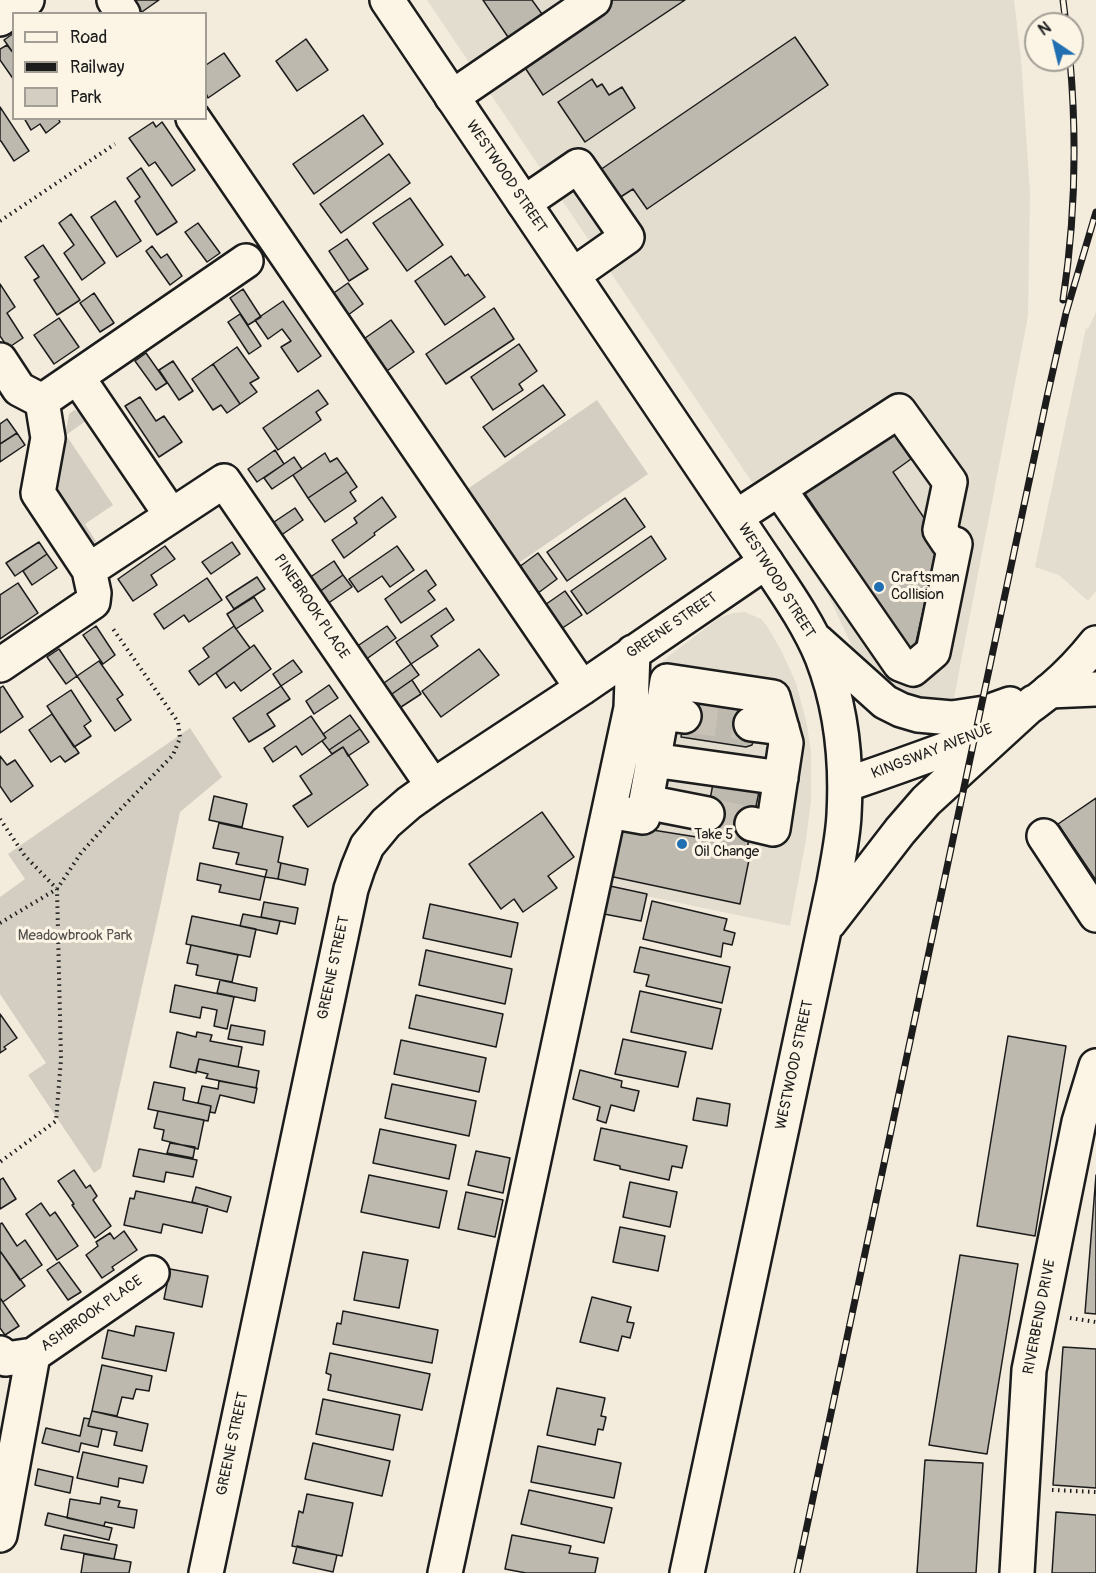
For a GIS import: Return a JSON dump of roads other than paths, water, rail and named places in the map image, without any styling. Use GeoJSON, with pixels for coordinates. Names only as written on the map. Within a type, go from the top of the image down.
{"type":"FeatureCollection","features":[{"type":"Feature","properties":{"kind":"street"},"geometry":{"type":"LineString","coordinates":[[0,19],[27,0]]}},
{"type":"Feature","properties":{"kind":"street","name":"WESTWOOD STREET"},"geometry":{"type":"LineString","coordinates":[[387,0],[800,615],[822,656],[836,705],[841,732],[845,785],[840,849],[687,1573]]}},
{"type":"Feature","properties":{"kind":"street"},"geometry":{"type":"LineString","coordinates":[[452,97],[552,12],[594,0]]}},
{"type":"Feature","properties":{"kind":"street"},"geometry":{"type":"LineString","coordinates":[[194,120],[582,688]]}},
{"type":"Feature","properties":{"kind":"street"},"geometry":{"type":"LineString","coordinates":[[524,203],[578,166],[627,237],[573,275]]}},
{"type":"Feature","properties":{"kind":"street"},"geometry":{"type":"LineString","coordinates":[[42,401],[246,261]]}},
{"type":"Feature","properties":{"kind":"street"},"geometry":{"type":"LineString","coordinates":[[0,360],[19,389],[42,401]]}},
{"type":"Feature","properties":{"kind":"street"},"geometry":{"type":"LineString","coordinates":[[78,378],[171,515]]}},
{"type":"Feature","properties":{"kind":"street"},"geometry":{"type":"LineString","coordinates":[[0,665],[93,602],[94,593],[89,570],[38,494],[48,438],[42,401]]}},
{"type":"Feature","properties":{"kind":"street"},"geometry":{"type":"LineString","coordinates":[[736,517],[779,489],[899,411],[950,482],[940,530],[948,542],[955,544],[933,652],[913,669],[900,664],[779,489]]}},
{"type":"Feature","properties":{"kind":"street","name":"PINEBROOK PLACE"},"geometry":{"type":"LineString","coordinates":[[89,570],[224,481],[433,786]]}},
{"type":"Feature","properties":{"kind":"street","name":"GREENE STREET"},"geometry":{"type":"LineString","coordinates":[[206,1573],[351,889],[368,846],[386,823],[409,803],[766,562]]}},
{"type":"Feature","properties":{"kind":"street"},"geometry":{"type":"LineString","coordinates":[[812,637],[885,702],[918,715],[952,718],[985,713],[1048,691],[1096,689]]}},
{"type":"Feature","properties":{"kind":"street","name":"KINGSWAY AVENUE"},"geometry":{"type":"LineString","coordinates":[[845,785],[897,768],[982,735],[1008,720],[1048,691],[1096,643]]}},
{"type":"Feature","properties":{"kind":"street"},"geometry":{"type":"LineString","coordinates":[[633,652],[659,712]]}},
{"type":"Feature","properties":{"kind":"street"},"geometry":{"type":"LineString","coordinates":[[609,811],[643,817],[659,712],[667,681],[772,697],[766,726],[786,743],[773,829],[752,824]]}},
{"type":"Feature","properties":{"kind":"street"},"geometry":{"type":"LineString","coordinates":[[824,929],[926,801],[1048,691]]}},
{"type":"Feature","properties":{"kind":"street"},"geometry":{"type":"LineString","coordinates":[[445,1573],[609,811],[659,712]]}},
{"type":"Feature","properties":{"kind":"street"},"geometry":{"type":"LineString","coordinates":[[653,760],[781,778]]}},
{"type":"Feature","properties":{"kind":"street"},"geometry":{"type":"LineString","coordinates":[[646,802],[707,814]]}},
{"type":"Feature","properties":{"kind":"street"},"geometry":{"type":"LineString","coordinates":[[1044,836],[1096,915]]}},
{"type":"Feature","properties":{"kind":"street","name":"RIVERBEND DRIVE"},"geometry":{"type":"LineString","coordinates":[[1017,1573],[1029,1370],[1079,1122],[1096,1066]]}},
{"type":"Feature","properties":{"kind":"street","name":"ASHBROOK PLACE"},"geometry":{"type":"LineString","coordinates":[[0,1353],[6,1359],[33,1355],[152,1273]]}},
{"type":"Feature","properties":{"kind":"street","name":"ASHBROOK PLACE"},"geometry":{"type":"LineString","coordinates":[[1,1525],[33,1355]]}},
{"type":"Feature","properties":{"kind":"tunnel"},"geometry":{"type":"LineString","coordinates":[[684,716],[751,724]]}},
{"type":"Feature","properties":{"kind":"tunnel"},"geometry":{"type":"LineString","coordinates":[[707,814],[752,824]]}},
{"type":"Feature","properties":{"kind":"railway"},"geometry":{"type":"LineString","coordinates":[[1063,0],[1064,12]]}},
{"type":"Feature","properties":{"kind":"railway"},"geometry":{"type":"LineString","coordinates":[[1063,300],[1074,180],[1071,72]]}},
{"type":"Feature","properties":{"kind":"railway"},"geometry":{"type":"LineString","coordinates":[[797,1573],[1047,397],[1066,313],[1096,212]]}},
{"type":"Feature","properties":{"kind":"place","name":"Craftsman Collision"},"geometry":{"type":"Point","coordinates":[879,587]}},
{"type":"Feature","properties":{"kind":"place","name":"Take 5 Oil Change"},"geometry":{"type":"Point","coordinates":[682,844]}},
{"type":"Feature","properties":{"kind":"park label","name":"Meadowbrook Park"},"geometry":{"type":"Point","coordinates":[75,936]}}]}
